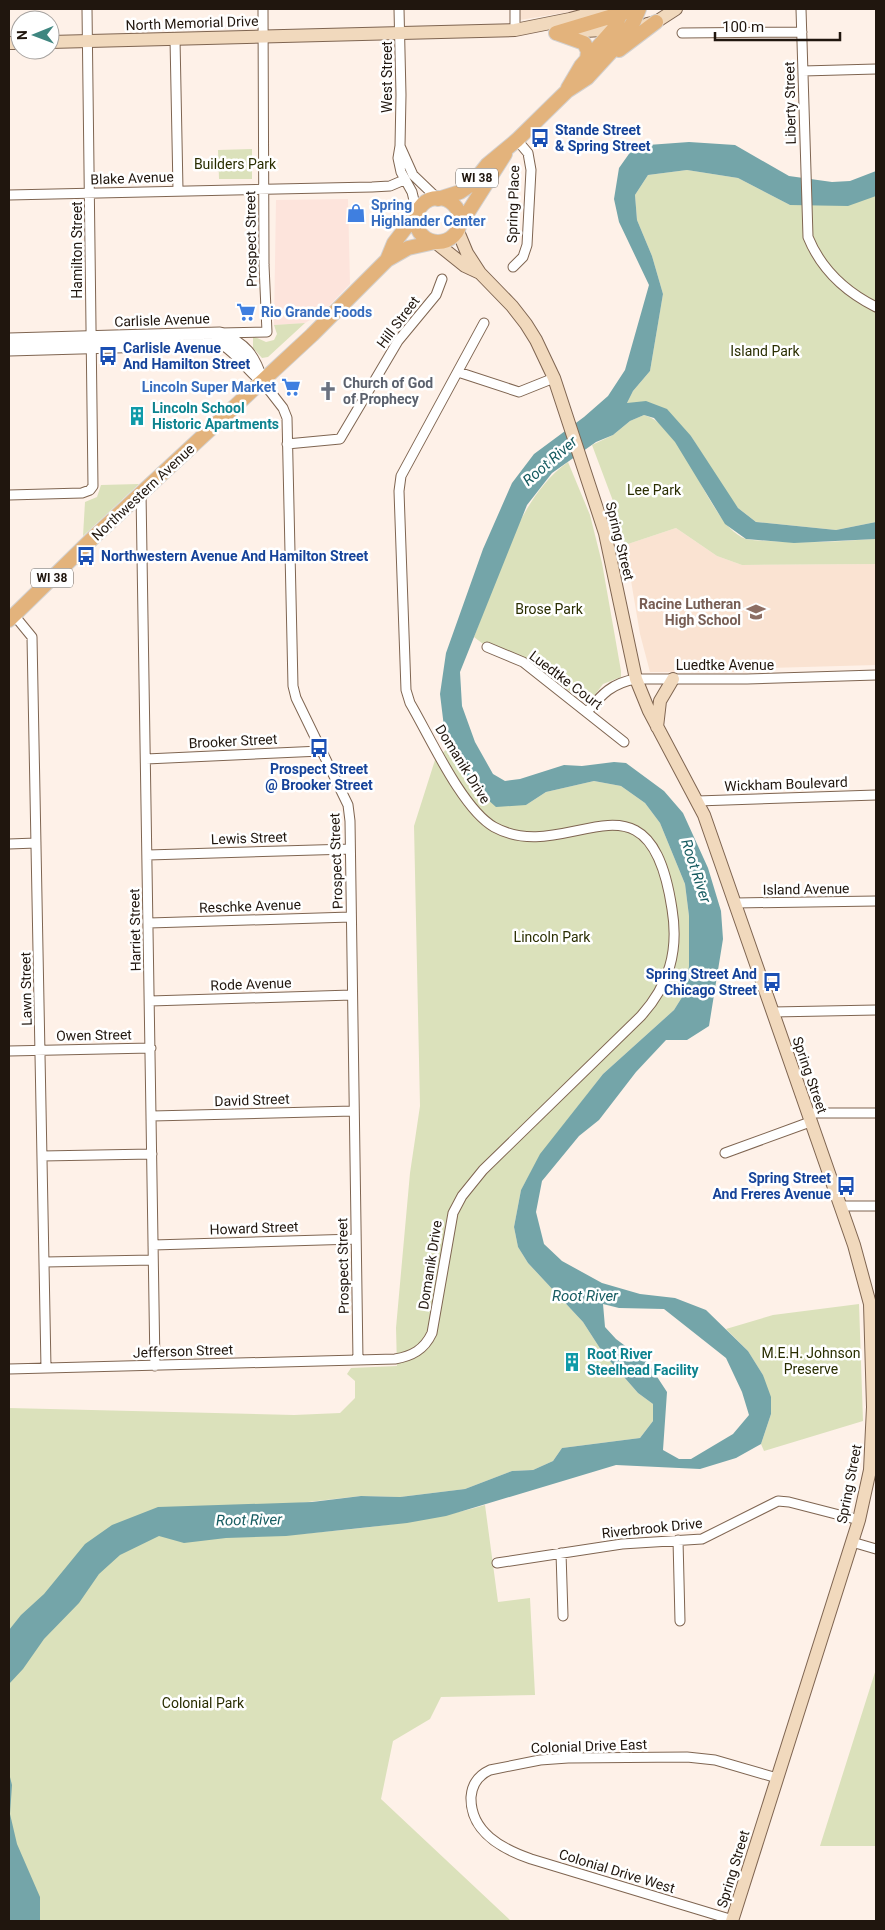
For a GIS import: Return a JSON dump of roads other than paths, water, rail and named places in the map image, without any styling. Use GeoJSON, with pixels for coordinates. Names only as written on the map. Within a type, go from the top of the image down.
{"type":"FeatureCollection","features":[{"type":"Feature","properties":{"kind":"main road","name":"North Memorial Drive"},"geometry":{"type":"LineString","coordinates":[[60,42],[515,30],[570,19],[607,9]]}},
{"type":"Feature","properties":{"kind":"main road"},"geometry":{"type":"LineString","coordinates":[[556,33],[630,14],[654,15],[676,9]]}},
{"type":"Feature","properties":{"kind":"main road"},"geometry":{"type":"LineString","coordinates":[[613,30],[630,14]]}},
{"type":"Feature","properties":{"kind":"main road","name":"WI 38"},"geometry":{"type":"LineString","coordinates":[[417,213],[426,202],[460,192],[472,184],[487,165],[513,144],[567,91],[587,78],[608,56],[630,14]]}},
{"type":"Feature","properties":{"kind":"main road"},"geometry":{"type":"LineString","coordinates":[[608,56],[654,15]]}},
{"type":"Feature","properties":{"kind":"main road","name":"North Memorial Drive"},"geometry":{"type":"LineString","coordinates":[[515,30],[529,33],[613,30]]}},
{"type":"Feature","properties":{"kind":"main road","name":"WI 38"},"geometry":{"type":"LineString","coordinates":[[567,91],[587,59],[613,30]]}},
{"type":"Feature","properties":{"kind":"main road"},"geometry":{"type":"LineString","coordinates":[[556,33],[584,43],[588,51],[587,59]]}},
{"type":"Feature","properties":{"kind":"main road","name":"WI 38"},"geometry":{"type":"LineString","coordinates":[[436,242],[449,239],[457,229],[513,144]]}},
{"type":"Feature","properties":{"kind":"main road"},"geometry":{"type":"LineString","coordinates":[[438,199],[445,200],[456,209],[459,222],[457,229]]}},
{"type":"Feature","properties":{"kind":"main road"},"geometry":{"type":"LineString","coordinates":[[417,213],[416,219],[419,232],[429,240],[436,242]]}},
{"type":"Feature","properties":{"kind":"main road","name":"Northwestern Avenue"},"geometry":{"type":"LineString","coordinates":[[387,260],[394,242],[417,213]]}},
{"type":"Feature","properties":{"kind":"main road","name":"Spring Street"},"geometry":{"type":"LineString","coordinates":[[457,229],[467,253],[480,273],[502,295],[526,324],[536,340],[554,378],[586,470],[610,550],[623,627],[636,679],[657,727],[697,801],[736,903],[873,1304],[874,1443],[859,1520],[733,1921]]}},
{"type":"Feature","properties":{"kind":"main road","name":"Spring Street"},"geometry":{"type":"LineString","coordinates":[[436,242],[465,266],[480,273]]}},
{"type":"Feature","properties":{"kind":"main road","name":"Northwestern Avenue"},"geometry":{"type":"LineString","coordinates":[[12,617],[387,260],[408,248],[436,242]]}},
{"type":"Feature","properties":{"kind":"main road"},"geometry":{"type":"LineString","coordinates":[[657,727],[660,701],[673,679]]}},
{"type":"Feature","properties":{"kind":"street","name":"Hamilton Street"},"geometry":{"type":"LineString","coordinates":[[9,495],[82,493],[90,490],[93,486],[87,9]]}},
{"type":"Feature","properties":{"kind":"street","name":"Prospect Street"},"geometry":{"type":"LineString","coordinates":[[220,333],[267,332],[263,9]]}},
{"type":"Feature","properties":{"kind":"street","name":"West Street"},"geometry":{"type":"LineString","coordinates":[[399,9],[400,146],[398,158],[404,180],[412,192],[417,213]]}},
{"type":"Feature","properties":{"kind":"street"},"geometry":{"type":"LineString","coordinates":[[515,9],[515,30]]}},
{"type":"Feature","properties":{"kind":"street","name":"Liberty Street"},"geometry":{"type":"LineString","coordinates":[[801,9],[806,220],[812,247],[821,261],[851,293],[876,307]]}},
{"type":"Feature","properties":{"kind":"street"},"geometry":{"type":"LineString","coordinates":[[682,33],[802,32]]}},
{"type":"Feature","properties":{"kind":"street"},"geometry":{"type":"LineString","coordinates":[[175,39],[178,190]]}},
{"type":"Feature","properties":{"kind":"street"},"geometry":{"type":"LineString","coordinates":[[803,71],[876,69]]}},
{"type":"Feature","properties":{"kind":"street","name":"Spring Place"},"geometry":{"type":"LineString","coordinates":[[513,144],[528,153],[531,170],[527,245],[523,257],[513,267]]}},
{"type":"Feature","properties":{"kind":"street","name":"West Street"},"geometry":{"type":"LineString","coordinates":[[400,146],[413,175],[438,199]]}},
{"type":"Feature","properties":{"kind":"street","name":"Blake Avenue"},"geometry":{"type":"LineString","coordinates":[[9,195],[372,187],[390,186],[404,180]]}},
{"type":"Feature","properties":{"kind":"street","name":"Hill Street"},"geometry":{"type":"LineString","coordinates":[[287,444],[340,439],[398,341],[436,295],[442,279]]}},
{"type":"Feature","properties":{"kind":"street","name":"Domanik Drive"},"geometry":{"type":"LineString","coordinates":[[358,1360],[404,1357],[425,1345],[434,1325],[448,1233],[456,1204],[483,1170],[626,1031],[654,1001],[671,965],[675,944],[671,899],[659,859],[650,845],[637,832],[620,824],[605,824],[542,837],[525,837],[494,827],[483,820],[467,801],[410,703],[405,680],[399,490],[406,465],[484,323]]}},
{"type":"Feature","properties":{"kind":"street","name":"Carlisle Avenue"},"geometry":{"type":"LineString","coordinates":[[9,350],[220,333],[240,342],[256,363],[262,381]]}},
{"type":"Feature","properties":{"kind":"street","name":"Carlisle Avenue"},"geometry":{"type":"LineString","coordinates":[[9,339],[91,343],[222,344],[231,349],[248,371],[262,381]]}},
{"type":"Feature","properties":{"kind":"street"},"geometry":{"type":"LineString","coordinates":[[458,372],[519,392],[554,378]]}},
{"type":"Feature","properties":{"kind":"street","name":"Prospect Street"},"geometry":{"type":"LineString","coordinates":[[262,381],[286,413],[293,686],[296,698],[348,805],[358,1360]]}},
{"type":"Feature","properties":{"kind":"street","name":"Harriet Street"},"geometry":{"type":"LineString","coordinates":[[142,493],[155,1366]]}},
{"type":"Feature","properties":{"kind":"street","name":"Lawn Street"},"geometry":{"type":"LineString","coordinates":[[12,617],[32,637],[46,1368]]}},
{"type":"Feature","properties":{"kind":"street","name":"Luedtke Court"},"geometry":{"type":"LineString","coordinates":[[487,647],[523,662],[624,742]]}},
{"type":"Feature","properties":{"kind":"street","name":"Luedtke Avenue"},"geometry":{"type":"LineString","coordinates":[[587,712],[609,688],[623,681],[636,679],[747,679],[876,674]]}},
{"type":"Feature","properties":{"kind":"street","name":"Brooker Street"},"geometry":{"type":"LineString","coordinates":[[146,759],[321,751]]}},
{"type":"Feature","properties":{"kind":"street","name":"Wickham Boulevard"},"geometry":{"type":"LineString","coordinates":[[697,801],[876,795]]}},
{"type":"Feature","properties":{"kind":"street"},"geometry":{"type":"LineString","coordinates":[[9,844],[36,843]]}},
{"type":"Feature","properties":{"kind":"street","name":"Lewis Street"},"geometry":{"type":"LineString","coordinates":[[148,856],[350,849]]}},
{"type":"Feature","properties":{"kind":"street","name":"Island Avenue"},"geometry":{"type":"LineString","coordinates":[[736,903],[876,901]]}},
{"type":"Feature","properties":{"kind":"street","name":"Reschke Avenue"},"geometry":{"type":"LineString","coordinates":[[149,923],[351,917]]}},
{"type":"Feature","properties":{"kind":"street","name":"Rode Avenue"},"geometry":{"type":"LineString","coordinates":[[150,1001],[352,995]]}},
{"type":"Feature","properties":{"kind":"street"},"geometry":{"type":"LineString","coordinates":[[773,1012],[876,1010]]}},
{"type":"Feature","properties":{"kind":"street","name":"Owen Street"},"geometry":{"type":"LineString","coordinates":[[9,1051],[151,1048]]}},
{"type":"Feature","properties":{"kind":"street","name":"David Street"},"geometry":{"type":"LineString","coordinates":[[152,1116],[354,1111]]}},
{"type":"Feature","properties":{"kind":"street"},"geometry":{"type":"LineString","coordinates":[[725,1153],[808,1118],[876,1113]]}},
{"type":"Feature","properties":{"kind":"street"},"geometry":{"type":"LineString","coordinates":[[42,1156],[152,1154]]}},
{"type":"Feature","properties":{"kind":"street"},"geometry":{"type":"LineString","coordinates":[[840,1206],[876,1206]]}},
{"type":"Feature","properties":{"kind":"street","name":"Howard Street"},"geometry":{"type":"LineString","coordinates":[[153,1245],[356,1240]]}},
{"type":"Feature","properties":{"kind":"street"},"geometry":{"type":"LineString","coordinates":[[45,1262],[153,1260]]}},
{"type":"Feature","properties":{"kind":"street","name":"Jefferson Street"},"geometry":{"type":"LineString","coordinates":[[9,1369],[358,1360]]}},
{"type":"Feature","properties":{"kind":"street","name":"Riverbrook Drive"},"geometry":{"type":"LineString","coordinates":[[497,1562],[622,1544],[709,1536],[778,1501],[789,1502],[859,1520]]}},
{"type":"Feature","properties":{"kind":"street"},"geometry":{"type":"LineString","coordinates":[[678,1540],[680,1621]]}},
{"type":"Feature","properties":{"kind":"street"},"geometry":{"type":"LineString","coordinates":[[852,1542],[876,1549]]}},
{"type":"Feature","properties":{"kind":"street"},"geometry":{"type":"LineString","coordinates":[[561,1553],[563,1616]]}},
{"type":"Feature","properties":{"kind":"street","name":"Colonial Drive East"},"geometry":{"type":"LineString","coordinates":[[496,1842],[476,1822],[471,1793],[477,1779],[483,1773],[511,1765],[568,1758],[693,1757],[715,1760],[777,1778]]}},
{"type":"Feature","properties":{"kind":"street","name":"Colonial Drive West"},"geometry":{"type":"LineString","coordinates":[[496,1842],[531,1859],[733,1921]]}},
{"type":"Feature","properties":{"kind":"water","name":"Root River"},"geometry":{"type":"Polygon","coordinates":[[[689,142],[735,145],[789,176],[832,182],[850,181],[876,171],[876,196],[848,206],[790,205],[738,178],[687,170],[648,175],[635,195],[637,220],[652,256],[663,294],[650,371],[633,391],[627,403],[646,401],[667,409],[691,436],[738,508],[756,522],[836,530],[876,522],[876,539],[794,543],[746,539],[725,524],[675,442],[654,418],[644,415],[630,421],[613,435],[596,442],[552,473],[527,505],[460,672],[462,706],[475,742],[493,774],[505,781],[520,779],[564,765],[582,766],[614,762],[626,763],[664,791],[683,813],[708,868],[721,911],[723,939],[709,1026],[687,1040],[666,1040],[636,1072],[599,1120],[579,1136],[542,1181],[536,1212],[544,1244],[562,1261],[602,1283],[640,1294],[675,1298],[706,1310],[748,1351],[763,1375],[771,1397],[771,1414],[761,1444],[736,1458],[700,1469],[616,1465],[446,1516],[407,1523],[286,1536],[226,1538],[184,1543],[159,1536],[120,1555],[99,1574],[79,1603],[44,1639],[23,1669],[9,1684],[9,1630],[21,1615],[44,1594],[85,1544],[112,1525],[158,1507],[312,1502],[361,1496],[400,1497],[465,1489],[512,1471],[533,1470],[553,1461],[562,1448],[640,1438],[653,1421],[653,1404],[638,1393],[603,1353],[583,1322],[528,1263],[518,1247],[514,1227],[521,1190],[540,1154],[603,1074],[674,1010],[684,994],[689,966],[689,916],[685,884],[660,823],[645,803],[621,786],[594,781],[546,792],[526,805],[496,807],[470,784],[444,727],[440,694],[446,653],[483,549],[512,483],[534,454],[584,417],[608,396],[625,370],[649,285],[619,222],[614,199],[619,168],[631,151],[648,145],[689,142]],[[603,1304],[605,1327],[616,1339],[648,1363],[667,1392],[663,1450],[679,1459],[691,1459],[733,1434],[749,1415],[742,1392],[726,1358],[664,1309],[619,1308],[603,1304]]]}},
{"type":"Feature","properties":{"kind":"water"},"geometry":{"type":"Polygon","coordinates":[[[9,1773],[12,1785],[10,1814],[17,1844],[40,1897],[40,1921],[10,1921],[9,1773]]]}},
{"type":"Feature","properties":{"kind":"place","name":"Stande Street & Spring Street"},"geometry":{"type":"Point","coordinates":[540,138]}},
{"type":"Feature","properties":{"kind":"place","name":"Spring Highlander Center"},"geometry":{"type":"Point","coordinates":[356,213]}},
{"type":"Feature","properties":{"kind":"place","name":"Rio Grande Foods"},"geometry":{"type":"Point","coordinates":[246,312]}},
{"type":"Feature","properties":{"kind":"place","name":"Carlisle Avenue And Hamilton Street"},"geometry":{"type":"Point","coordinates":[108,356]}},
{"type":"Feature","properties":{"kind":"place","name":"Lincoln Super Market"},"geometry":{"type":"Point","coordinates":[291,387]}},
{"type":"Feature","properties":{"kind":"place","name":"Church of God of Prophecy"},"geometry":{"type":"Point","coordinates":[328,391]}},
{"type":"Feature","properties":{"kind":"place","name":"Lincoln School Historic Apartments"},"geometry":{"type":"Point","coordinates":[137,416]}},
{"type":"Feature","properties":{"kind":"place","name":"Northwestern Avenue And Hamilton Street"},"geometry":{"type":"Point","coordinates":[86,556]}},
{"type":"Feature","properties":{"kind":"place","name":"Racine Lutheran High School"},"geometry":{"type":"Point","coordinates":[756,612]}},
{"type":"Feature","properties":{"kind":"place","name":"Prospect Street @ Brooker Street"},"geometry":{"type":"Point","coordinates":[319,748]}},
{"type":"Feature","properties":{"kind":"place","name":"Spring Street And Chicago Street"},"geometry":{"type":"Point","coordinates":[772,982]}},
{"type":"Feature","properties":{"kind":"place","name":"Spring Street And Freres Avenue"},"geometry":{"type":"Point","coordinates":[846,1186]}},
{"type":"Feature","properties":{"kind":"place","name":"Root River Steelhead Facility"},"geometry":{"type":"Point","coordinates":[572,1362]}},
{"type":"Feature","properties":{"kind":"park label","name":"Builders Park"},"geometry":{"type":"Point","coordinates":[235,164]}},
{"type":"Feature","properties":{"kind":"park label","name":"Island Park"},"geometry":{"type":"Point","coordinates":[765,351]}},
{"type":"Feature","properties":{"kind":"park label","name":"Lee Park"},"geometry":{"type":"Point","coordinates":[654,490]}},
{"type":"Feature","properties":{"kind":"park label","name":"Brose Park"},"geometry":{"type":"Point","coordinates":[549,609]}},
{"type":"Feature","properties":{"kind":"park label","name":"Lincoln Park"},"geometry":{"type":"Point","coordinates":[552,937]}},
{"type":"Feature","properties":{"kind":"park label","name":"M.E.H. Johnson Preserve"},"geometry":{"type":"Point","coordinates":[811,1362]}},
{"type":"Feature","properties":{"kind":"park label","name":"Colonial Park"},"geometry":{"type":"Point","coordinates":[203,1703]}}]}
